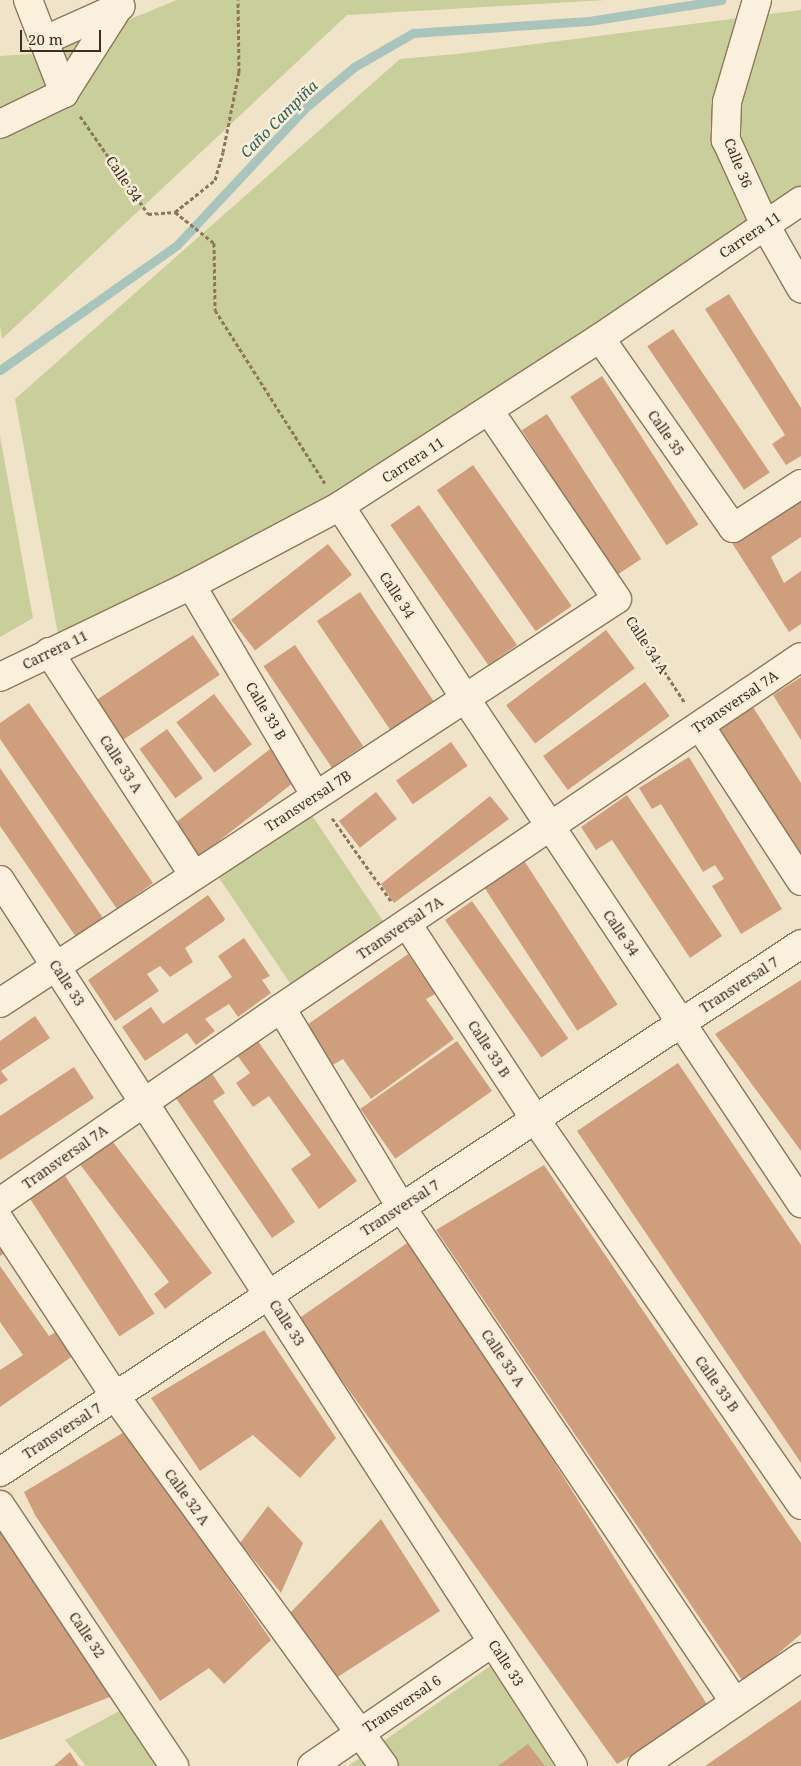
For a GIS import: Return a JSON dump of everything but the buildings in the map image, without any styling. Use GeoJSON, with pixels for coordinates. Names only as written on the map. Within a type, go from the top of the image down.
{"type":"FeatureCollection","features":[{"type":"Feature","properties":{"kind":"street"},"geometry":{"type":"LineString","coordinates":[[28,0],[64,93]]}},
{"type":"Feature","properties":{"kind":"street"},"geometry":{"type":"LineString","coordinates":[[43,41],[127,4]]}},
{"type":"Feature","properties":{"kind":"street"},"geometry":{"type":"LineString","coordinates":[[0,124],[64,93],[127,4]]}},
{"type":"Feature","properties":{"kind":"street","name":"Calle 36"},"geometry":{"type":"LineString","coordinates":[[756,6],[727,102],[726,140],[765,225],[801,288]]}},
{"type":"Feature","properties":{"kind":"street","name":"Carrera 11"},"geometry":{"type":"LineString","coordinates":[[0,677],[190,585],[340,506],[600,338],[801,201]]}},
{"type":"Feature","properties":{"kind":"street","name":"Calle 35"},"geometry":{"type":"LineString","coordinates":[[600,338],[733,528],[801,484]]}},
{"type":"Feature","properties":{"kind":"street"},"geometry":{"type":"LineString","coordinates":[[489,411],[617,599]]}},
{"type":"Feature","properties":{"kind":"street","name":"Calle 34"},"geometry":{"type":"LineString","coordinates":[[340,506],[465,698],[801,1203]]}},
{"type":"Feature","properties":{"kind":"street","name":"Calle 33 B"},"geometry":{"type":"LineString","coordinates":[[190,585],[316,796]]}},
{"type":"Feature","properties":{"kind":"street","name":"Transversal 7B"},"geometry":{"type":"LineString","coordinates":[[0,1003],[617,599]]}},
{"type":"Feature","properties":{"kind":"street","name":"Calle 33 A"},"geometry":{"type":"LineString","coordinates":[[49,652],[194,875]]}},
{"type":"Feature","properties":{"kind":"street","name":"Transversal 7A"},"geometry":{"type":"LineString","coordinates":[[0,1202],[280,1008],[801,657]]}},
{"type":"Feature","properties":{"kind":"street"},"geometry":{"type":"LineString","coordinates":[[700,726],[801,881]]}},
{"type":"Feature","properties":{"kind":"street","name":"Calle 33"},"geometry":{"type":"LineString","coordinates":[[0,880],[573,1766]]}},
{"type":"Feature","properties":{"kind":"street","name":"Calle 33 B"},"geometry":{"type":"LineString","coordinates":[[407,924],[535,1119],[801,1505]]}},
{"type":"Feature","properties":{"kind":"street","name":"Transversal 7"},"geometry":{"type":"LineString","coordinates":[[0,1472],[801,944]]}},
{"type":"Feature","properties":{"kind":"street","name":"Calle 33 A"},"geometry":{"type":"LineString","coordinates":[[280,1008],[401,1208],[734,1701]]}},
{"type":"Feature","properties":{"kind":"street","name":"Calle 32 A"},"geometry":{"type":"LineString","coordinates":[[0,1222],[114,1396],[384,1766]]}},
{"type":"Feature","properties":{"kind":"street","name":"Calle 32"},"geometry":{"type":"LineString","coordinates":[[0,1505],[174,1766]]}},
{"type":"Feature","properties":{"kind":"street","name":"Transversal 6"},"geometry":{"type":"LineString","coordinates":[[312,1766],[493,1642]]}},
{"type":"Feature","properties":{"kind":"street"},"geometry":{"type":"LineString","coordinates":[[642,1766],[734,1701],[801,1657]]}},
{"type":"Feature","properties":{"kind":"path"},"geometry":{"type":"LineString","coordinates":[[238,0],[239,72],[217,171],[214,180],[175,212],[214,244],[215,310],[340,506]]}},
{"type":"Feature","properties":{"kind":"path","name":"Calle 34"},"geometry":{"type":"LineString","coordinates":[[64,93],[148,214],[175,212]]}},
{"type":"Feature","properties":{"kind":"path","name":"Calle 34 A"},"geometry":{"type":"LineString","coordinates":[[617,599],[700,726]]}},
{"type":"Feature","properties":{"kind":"path"},"geometry":{"type":"LineString","coordinates":[[316,796],[407,924]]}},
{"type":"Feature","properties":{"kind":"green space"},"geometry":{"type":"Polygon","coordinates":[[[177,0],[606,0],[347,15],[2,339],[0,326],[0,56],[47,53],[177,0]]]}},
{"type":"Feature","properties":{"kind":"green space"},"geometry":{"type":"Polygon","coordinates":[[[801,10],[801,190],[357,494],[59,640],[15,399],[400,59],[457,54],[801,10]]]}},
{"type":"Feature","properties":{"kind":"green space"},"geometry":{"type":"Polygon","coordinates":[[[0,436],[33,618],[0,637],[0,436]]]}},
{"type":"Feature","properties":{"kind":"green space"},"geometry":{"type":"Polygon","coordinates":[[[311,814],[386,926],[294,989],[218,877],[311,814]]]}},
{"type":"Feature","properties":{"kind":"green space"},"geometry":{"type":"Polygon","coordinates":[[[493,1664],[554,1766],[348,1766],[493,1664]]]}},
{"type":"Feature","properties":{"kind":"green space"},"geometry":{"type":"Polygon","coordinates":[[[123,1709],[159,1766],[86,1766],[65,1740],[123,1709]]]}},
{"type":"Feature","properties":{"kind":"waterway","name":"Caño Campiña"},"geometry":{"type":"LineString","coordinates":[[0,370],[177,245],[305,108],[354,67],[413,33],[589,21],[721,0]]}}]}
